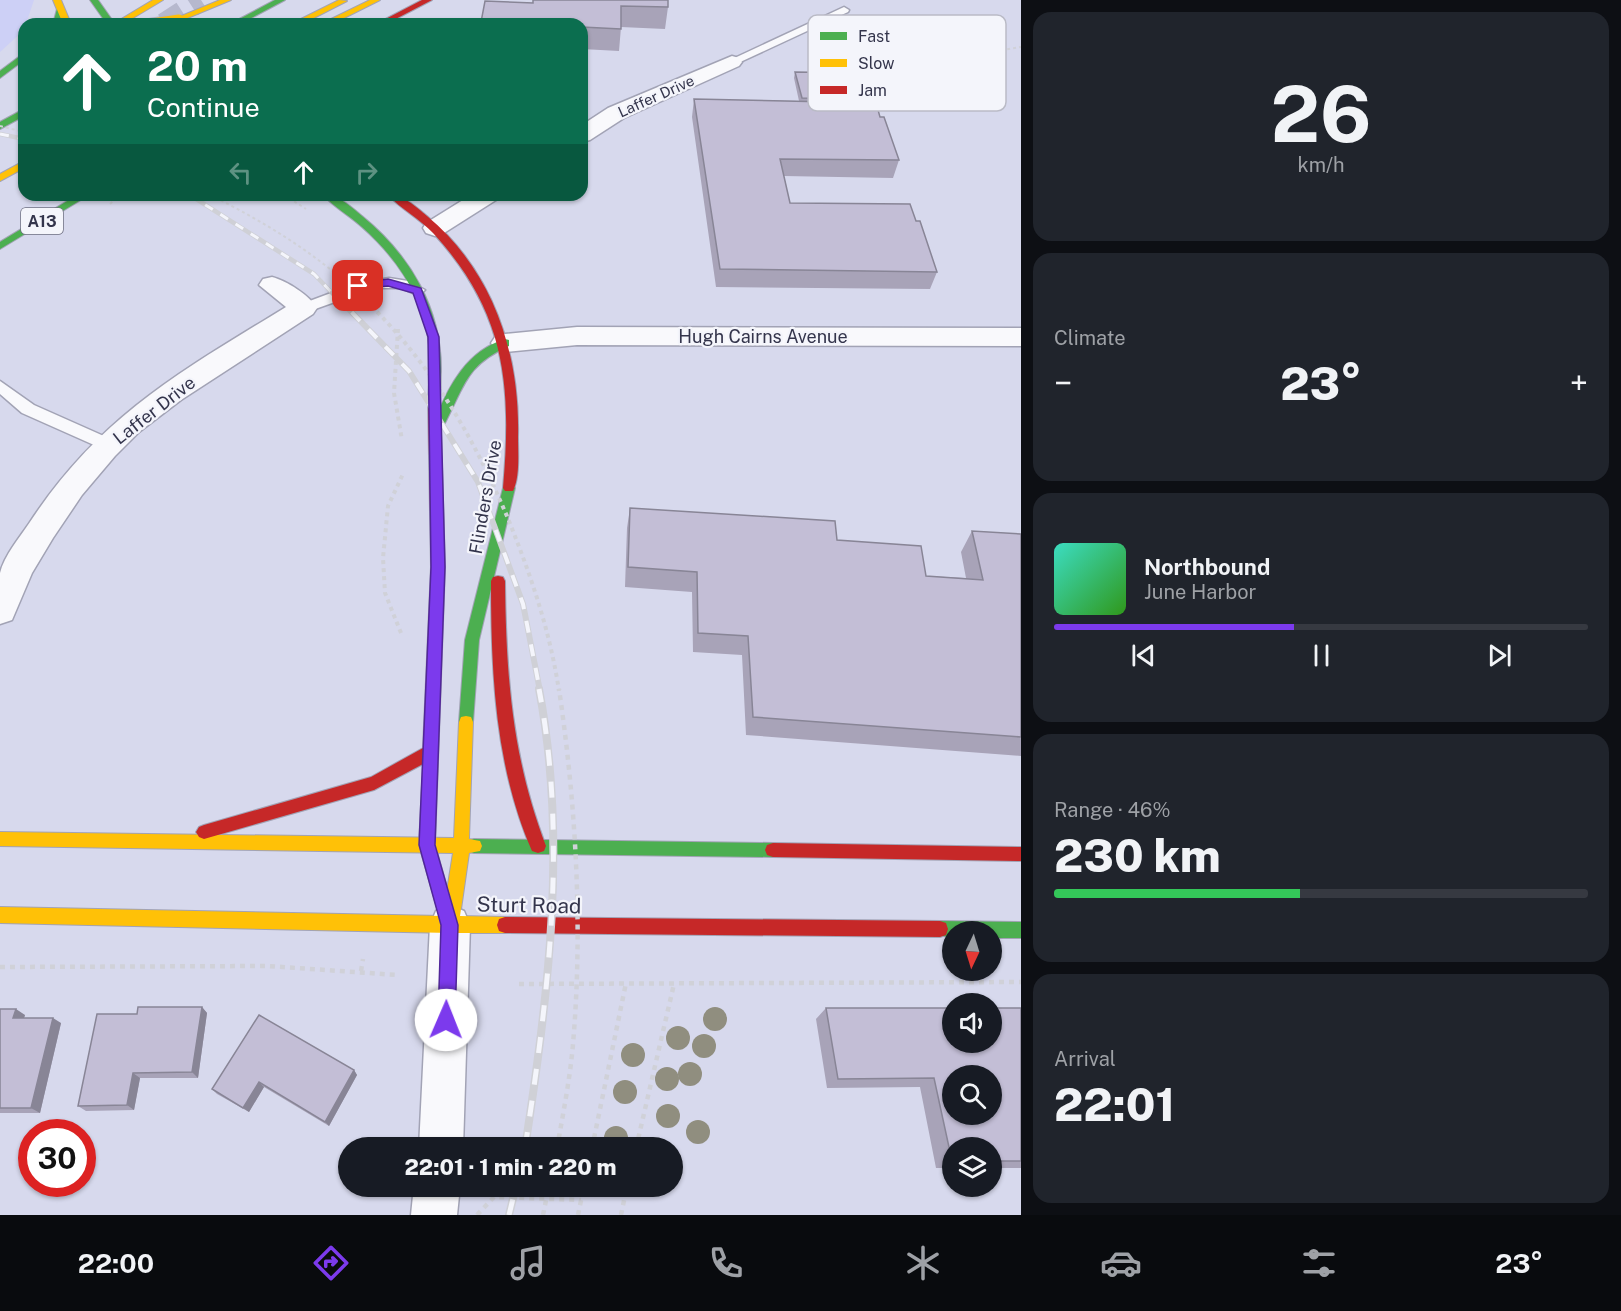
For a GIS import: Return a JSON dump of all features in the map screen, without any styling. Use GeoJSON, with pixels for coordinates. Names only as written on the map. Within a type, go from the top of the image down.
{"type":"FeatureCollection","features":[{"type":"Feature","properties":{"kind":"main road"},"geometry":{"type":"LineString","coordinates":[[126,18],[159,0]]}},
{"type":"Feature","properties":{"kind":"main road"},"geometry":{"type":"LineString","coordinates":[[182,18],[227,0]]}},
{"type":"Feature","properties":{"kind":"main road"},"geometry":{"type":"LineString","coordinates":[[246,18],[281,0]]}},
{"type":"Feature","properties":{"kind":"main road"},"geometry":{"type":"LineString","coordinates":[[290,18],[321,0]]}},
{"type":"Feature","properties":{"kind":"main road"},"geometry":{"type":"LineString","coordinates":[[307,18],[344,0]]}},
{"type":"Feature","properties":{"kind":"main road"},"geometry":{"type":"LineString","coordinates":[[338,18],[376,0]]}},
{"type":"Feature","properties":{"kind":"main road"},"geometry":{"type":"LineString","coordinates":[[391,18],[426,0]]}},
{"type":"Feature","properties":{"kind":"main road"},"geometry":{"type":"LineString","coordinates":[[98,6],[111,18]]}},
{"type":"Feature","properties":{"kind":"main road"},"geometry":{"type":"LineString","coordinates":[[0,75],[18,61]]}},
{"type":"Feature","properties":{"kind":"main road"},"geometry":{"type":"LineString","coordinates":[[0,87],[18,77]]}},
{"type":"Feature","properties":{"kind":"main road"},"geometry":{"type":"LineString","coordinates":[[0,126],[18,116]]}},
{"type":"Feature","properties":{"kind":"main road"},"geometry":{"type":"LineString","coordinates":[[0,178],[18,168]]}},
{"type":"Feature","properties":{"kind":"main road","name":"A13"},"geometry":{"type":"LineString","coordinates":[[0,246],[74,201]]}},
{"type":"Feature","properties":{"kind":"main road","name":"Flinders Drive"},"geometry":{"type":"LineString","coordinates":[[337,201],[399,249],[439,338],[436,434],[438,567],[427,845],[450,925]]}},
{"type":"Feature","properties":{"kind":"main road","name":"Flinders Drive"},"geometry":{"type":"LineString","coordinates":[[399,201],[476,278],[488,300],[492,342],[511,374],[515,424],[509,488],[498,540],[479,607],[470,653],[462,846],[450,925]]}},
{"type":"Feature","properties":{"kind":"main road"},"geometry":{"type":"LineString","coordinates":[[436,434],[463,370],[492,342]]}},
{"type":"Feature","properties":{"kind":"main road"},"geometry":{"type":"LineString","coordinates":[[498,540],[500,688],[521,806],[538,846]]}},
{"type":"Feature","properties":{"kind":"main road"},"geometry":{"type":"LineString","coordinates":[[171,842],[374,783],[430,752]]}},
{"type":"Feature","properties":{"kind":"main road"},"geometry":{"type":"LineString","coordinates":[[2,823],[16,839]]}},
{"type":"Feature","properties":{"kind":"main road"},"geometry":{"type":"LineString","coordinates":[[0,839],[1021,854]]}},
{"type":"Feature","properties":{"kind":"main road","name":"Sturt Road"},"geometry":{"type":"LineString","coordinates":[[0,915],[450,925],[1021,930]]}},
{"type":"Feature","properties":{"kind":"street","name":"Laffer Drive"},"geometry":{"type":"LineString","coordinates":[[588,131],[616,113],[732,62]]}},
{"type":"Feature","properties":{"kind":"street"},"geometry":{"type":"LineString","coordinates":[[430,231],[478,201]]}},
{"type":"Feature","properties":{"kind":"street"},"geometry":{"type":"LineString","coordinates":[[272,285],[304,308]]}},
{"type":"Feature","properties":{"kind":"street","name":"Laffer Drive"},"geometry":{"type":"LineString","coordinates":[[0,610],[18,569],[47,520],[86,468],[109,444],[165,398],[304,308]]}},
{"type":"Feature","properties":{"kind":"street","name":"Hugh Cairns Avenue"},"geometry":{"type":"LineString","coordinates":[[492,342],[577,336],[1021,337]]}},
{"type":"Feature","properties":{"kind":"street"},"geometry":{"type":"LineString","coordinates":[[441,1137],[450,925]]}},
{"type":"Feature","properties":{"kind":"street"},"geometry":{"type":"LineString","coordinates":[[434,1215],[436,1197]]}},
{"type":"Feature","properties":{"kind":"lane"},"geometry":{"type":"LineString","coordinates":[[833,15],[844,10]]}},
{"type":"Feature","properties":{"kind":"lane"},"geometry":{"type":"LineString","coordinates":[[732,62],[808,27]]}},
{"type":"Feature","properties":{"kind":"lane"},"geometry":{"type":"LineString","coordinates":[[304,308],[370,283],[397,284],[417,290]]}},
{"type":"Feature","properties":{"kind":"lane"},"geometry":{"type":"LineString","coordinates":[[0,386],[28,409],[109,444]]}},
{"type":"Feature","properties":{"kind":"path"},"geometry":{"type":"LineString","coordinates":[[1006,50],[1021,47]]}},
{"type":"Feature","properties":{"kind":"path"},"geometry":{"type":"LineString","coordinates":[[0,126],[18,130]]}},
{"type":"Feature","properties":{"kind":"path"},"geometry":{"type":"LineString","coordinates":[[221,201],[264,224],[334,272],[362,295],[412,351],[458,413],[492,481],[524,557],[548,632],[562,709],[572,802],[577,905],[576,998],[572,1058],[559,1137]]}},
{"type":"Feature","properties":{"kind":"path"},"geometry":{"type":"LineString","coordinates":[[293,201],[314,215]]}},
{"type":"Feature","properties":{"kind":"path"},"geometry":{"type":"LineString","coordinates":[[398,328],[394,393],[403,446]]}},
{"type":"Feature","properties":{"kind":"path"},"geometry":{"type":"LineString","coordinates":[[403,643],[397,620],[385,593],[383,558],[387,512],[406,467]]}},
{"type":"Feature","properties":{"kind":"path"},"geometry":{"type":"LineString","coordinates":[[0,967],[268,966],[397,975]]}},
{"type":"Feature","properties":{"kind":"path"},"geometry":{"type":"LineString","coordinates":[[519,984],[1021,982]]}},
{"type":"Feature","properties":{"kind":"path"},"geometry":{"type":"LineString","coordinates":[[594,1137],[626,984]]}},
{"type":"Feature","properties":{"kind":"path"},"geometry":{"type":"LineString","coordinates":[[639,1137],[674,984]]}},
{"type":"Feature","properties":{"kind":"path"},"geometry":{"type":"LineString","coordinates":[[477,1215],[494,1197],[581,1200]]}},
{"type":"Feature","properties":{"kind":"path"},"geometry":{"type":"LineString","coordinates":[[543,1215],[547,1197]]}},
{"type":"Feature","properties":{"kind":"path"},"geometry":{"type":"LineString","coordinates":[[578,1215],[582,1197]]}},
{"type":"Feature","properties":{"kind":"path"},"geometry":{"type":"LineString","coordinates":[[621,1215],[625,1197]]}},
{"type":"Feature","properties":{"kind":"shaded area"},"geometry":{"type":"Polygon","coordinates":[[[0,0],[34,0],[28,18],[18,18],[18,36],[0,52],[0,0]]]}},
{"type":"Feature","properties":{"kind":"building"},"geometry":{"type":"Polygon","coordinates":[[[533,0],[668,0],[668,7],[621,6],[621,29],[588,27],[588,18],[482,18],[485,1],[533,3],[533,0]]]}},
{"type":"Feature","properties":{"kind":"building"},"geometry":{"type":"Polygon","coordinates":[[[795,72],[808,72],[808,98],[802,98],[795,72]]]}},
{"type":"Feature","properties":{"kind":"building"},"geometry":{"type":"Polygon","coordinates":[[[694,99],[808,102],[808,111],[878,111],[880,117],[884,117],[899,160],[780,159],[790,203],[910,204],[916,221],[920,221],[937,272],[720,269],[694,99]]]}},
{"type":"Feature","properties":{"kind":"building"},"geometry":{"type":"Polygon","coordinates":[[[630,508],[835,521],[837,540],[921,546],[926,576],[983,580],[972,531],[1021,534],[1021,737],[753,717],[748,636],[698,633],[697,572],[628,567],[630,508]]]}},
{"type":"Feature","properties":{"kind":"building"},"geometry":{"type":"Polygon","coordinates":[[[138,1007],[202,1007],[192,1072],[133,1073],[127,1105],[78,1106],[97,1014],[137,1014],[138,1007]]]}},
{"type":"Feature","properties":{"kind":"building"},"geometry":{"type":"Polygon","coordinates":[[[826,1008],[942,1008],[942,1053],[1002,1053],[1002,1008],[1021,1008],[1021,1161],[1002,1161],[1002,1137],[947,1137],[944,1125],[1002,1125],[1002,1065],[942,1065],[942,1115],[934,1078],[838,1079],[826,1008]]]}},
{"type":"Feature","properties":{"kind":"building"},"geometry":{"type":"Polygon","coordinates":[[[0,1009],[16,1009],[13,1018],[53,1018],[31,1108],[0,1108],[0,1009]]]}},
{"type":"Feature","properties":{"kind":"building"},"geometry":{"type":"Polygon","coordinates":[[[259,1015],[354,1070],[325,1122],[259,1082],[243,1108],[212,1089],[259,1015]]]}},
{"type":"Feature","properties":{"kind":"tunnel"},"geometry":{"type":"LineString","coordinates":[[173,18],[201,0]]}},
{"type":"Feature","properties":{"kind":"railway"},"geometry":{"type":"LineString","coordinates":[[0,134],[18,138]]}},
{"type":"Feature","properties":{"kind":"railway"},"geometry":{"type":"LineString","coordinates":[[199,201],[314,274],[336,297]]}},
{"type":"Feature","properties":{"kind":"railway"},"geometry":{"type":"LineString","coordinates":[[335,295],[409,371],[478,482],[523,604],[540,691]]}},
{"type":"Feature","properties":{"kind":"railway"},"geometry":{"type":"LineString","coordinates":[[527,1137],[541,1034],[552,919],[552,804],[548,746],[539,689]]}},
{"type":"Feature","properties":{"kind":"railway"},"geometry":{"type":"LineString","coordinates":[[509,1215],[513,1197]]}},
{"type":"Feature","properties":{"kind":"traffic: fast"},"geometry":{"type":"LineString","coordinates":[[94,0],[107,18]]}},
{"type":"Feature","properties":{"kind":"traffic: fast"},"geometry":{"type":"LineString","coordinates":[[246,18],[281,0]]}},
{"type":"Feature","properties":{"kind":"traffic: fast"},"geometry":{"type":"LineString","coordinates":[[58,18],[60,11]]}},
{"type":"Feature","properties":{"kind":"traffic: fast"},"geometry":{"type":"LineString","coordinates":[[0,75],[18,61]]}},
{"type":"Feature","properties":{"kind":"traffic: fast"},"geometry":{"type":"LineString","coordinates":[[0,126],[18,116]]}},
{"type":"Feature","properties":{"kind":"traffic: fast"},"geometry":{"type":"LineString","coordinates":[[0,246],[74,201]]}},
{"type":"Feature","properties":{"kind":"traffic: fast"},"geometry":{"type":"LineString","coordinates":[[336,201],[364,223],[395,255],[419,292],[433,336],[434,401]]}},
{"type":"Feature","properties":{"kind":"traffic: fast"},"geometry":{"type":"LineString","coordinates":[[441,420],[457,384],[472,364],[481,356],[505,343]]}},
{"type":"Feature","properties":{"kind":"traffic: fast"},"geometry":{"type":"LineString","coordinates":[[466,722],[472,640],[509,488]]}},
{"type":"Feature","properties":{"kind":"traffic: fast"},"geometry":{"type":"LineString","coordinates":[[474,846],[773,850]]}},
{"type":"Feature","properties":{"kind":"traffic: fast"},"geometry":{"type":"LineString","coordinates":[[940,929],[1021,930]]}},
{"type":"Feature","properties":{"kind":"traffic: slow"},"geometry":{"type":"LineString","coordinates":[[57,0],[64,18]]}},
{"type":"Feature","properties":{"kind":"traffic: slow"},"geometry":{"type":"LineString","coordinates":[[128,18],[159,0]]}},
{"type":"Feature","properties":{"kind":"traffic: slow"},"geometry":{"type":"LineString","coordinates":[[181,18],[227,0]]}},
{"type":"Feature","properties":{"kind":"traffic: slow"},"geometry":{"type":"LineString","coordinates":[[338,18],[376,0]]}},
{"type":"Feature","properties":{"kind":"traffic: slow"},"geometry":{"type":"LineString","coordinates":[[308,18],[343,1]]}},
{"type":"Feature","properties":{"kind":"traffic: slow"},"geometry":{"type":"LineString","coordinates":[[0,178],[18,168]]}},
{"type":"Feature","properties":{"kind":"traffic: slow"},"geometry":{"type":"LineString","coordinates":[[450,925],[461,855],[466,722]]}},
{"type":"Feature","properties":{"kind":"traffic: slow"},"geometry":{"type":"LineString","coordinates":[[0,839],[474,846]]}},
{"type":"Feature","properties":{"kind":"traffic: slow"},"geometry":{"type":"LineString","coordinates":[[0,915],[505,925]]}},
{"type":"Feature","properties":{"kind":"traffic: jam"},"geometry":{"type":"LineString","coordinates":[[392,18],[428,0]]}},
{"type":"Feature","properties":{"kind":"traffic: jam"},"geometry":{"type":"LineString","coordinates":[[401,201],[431,225],[461,259],[481,288],[495,318],[505,349],[511,382],[513,415],[509,488]]}},
{"type":"Feature","properties":{"kind":"traffic: jam"},"geometry":{"type":"LineString","coordinates":[[434,401],[438,567],[427,845],[447,915]]}},
{"type":"Feature","properties":{"kind":"traffic: jam"},"geometry":{"type":"LineString","coordinates":[[498,581],[499,649],[504,716],[516,782],[538,846]]}},
{"type":"Feature","properties":{"kind":"traffic: jam"},"geometry":{"type":"LineString","coordinates":[[204,832],[374,783],[430,752]]}},
{"type":"Feature","properties":{"kind":"traffic: jam"},"geometry":{"type":"LineString","coordinates":[[773,850],[1021,854]]}},
{"type":"Feature","properties":{"kind":"traffic: jam"},"geometry":{"type":"LineString","coordinates":[[505,925],[940,929]]}},
{"type":"Feature","properties":{"kind":"route"},"geometry":{"type":"LineString","coordinates":[[358,286],[382,282],[406,285],[417,290],[434,337],[438,567],[427,845],[450,925],[446,1020]]}}]}
